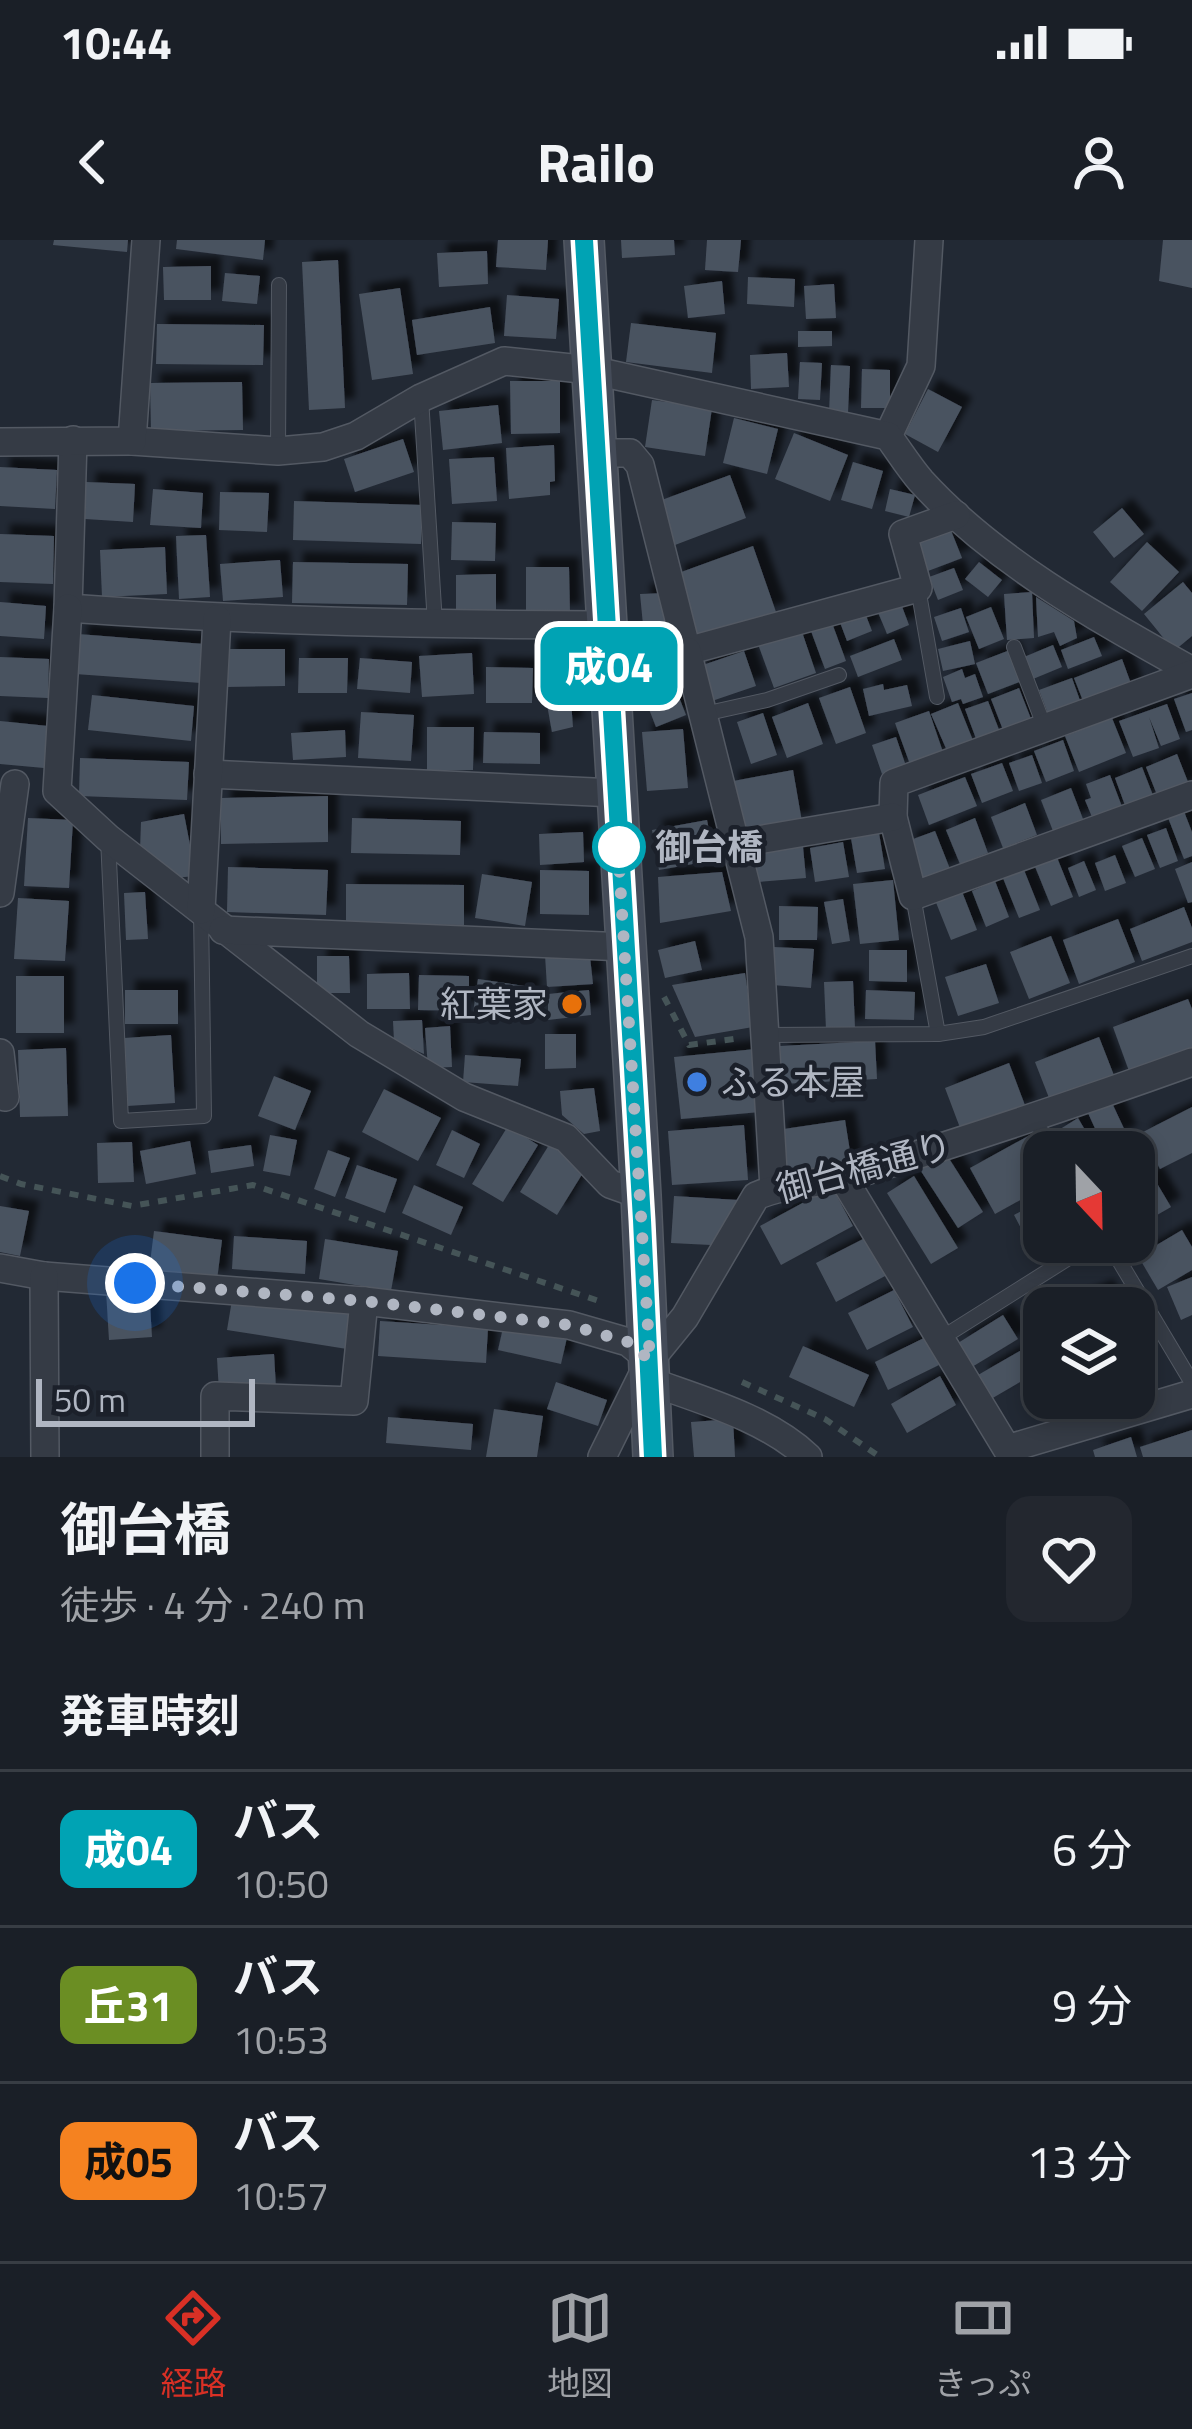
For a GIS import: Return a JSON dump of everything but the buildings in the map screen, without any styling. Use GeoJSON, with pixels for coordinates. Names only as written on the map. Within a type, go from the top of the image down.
{"type":"FeatureCollection","features":[{"type":"Feature","properties":{"kind":"main road"},"geometry":{"type":"LineString","coordinates":[[584,240],[653,1457]]}},
{"type":"Feature","properties":{"kind":"street"},"geometry":{"type":"LineString","coordinates":[[132,441],[146,240]]}},
{"type":"Feature","properties":{"kind":"street"},"geometry":{"type":"LineString","coordinates":[[888,436],[921,366],[929,240]]}},
{"type":"Feature","properties":{"kind":"street"},"geometry":{"type":"LineString","coordinates":[[0,442],[132,441],[278,451],[323,447],[356,436],[421,398],[504,361],[591,370],[888,436],[919,479],[1019,565],[1192,673]]}},
{"type":"Feature","properties":{"kind":"street"},"geometry":{"type":"LineString","coordinates":[[58,791],[73,440]]}},
{"type":"Feature","properties":{"kind":"street"},"geometry":{"type":"LineString","coordinates":[[597,453],[629,453],[640,465],[759,937],[774,1188]]}},
{"type":"Feature","properties":{"kind":"street"},"geometry":{"type":"LineString","coordinates":[[687,651],[918,588],[903,534],[956,515]]}},
{"type":"Feature","properties":{"kind":"street"},"geometry":{"type":"LineString","coordinates":[[68,608],[217,619],[607,625]]}},
{"type":"Feature","properties":{"kind":"street"},"geometry":{"type":"LineString","coordinates":[[201,910],[217,619]]}},
{"type":"Feature","properties":{"kind":"street"},"geometry":{"type":"LineString","coordinates":[[1192,673],[894,783],[893,817],[913,896],[1192,795]]}},
{"type":"Feature","properties":{"kind":"street"},"geometry":{"type":"LineString","coordinates":[[208,774],[615,793]]}},
{"type":"Feature","properties":{"kind":"street"},"geometry":{"type":"LineString","coordinates":[[0,893],[7,783],[58,791],[108,838],[358,1034],[464,1097],[566,1138],[610,1184],[640,1195]]}},
{"type":"Feature","properties":{"kind":"street"},"geometry":{"type":"LineString","coordinates":[[734,844],[893,817]]}},
{"type":"Feature","properties":{"kind":"street"},"geometry":{"type":"LineString","coordinates":[[223,930],[626,947]]}},
{"type":"Feature","properties":{"kind":"street"},"geometry":{"type":"LineString","coordinates":[[0,1053],[5,1097]]}},
{"type":"Feature","properties":{"kind":"street","name":"御台橋通り"},"geometry":{"type":"LineString","coordinates":[[602,1457],[756,1196],[774,1188],[843,1178],[1034,1119],[1192,1062]]}},
{"type":"Feature","properties":{"kind":"street"},"geometry":{"type":"LineString","coordinates":[[843,1178],[1007,1449],[1192,1394]]}},
{"type":"Feature","properties":{"kind":"street"},"geometry":{"type":"LineString","coordinates":[[0,1268],[569,1325],[628,1342],[649,1371],[795,1445],[808,1457]]}},
{"type":"Feature","properties":{"kind":"street"},"geometry":{"type":"LineString","coordinates":[[44,1276],[45,1457]]}},
{"type":"Feature","properties":{"kind":"street"},"geometry":{"type":"LineString","coordinates":[[215,1457],[215,1396],[354,1401],[364,1301]]}},
{"type":"Feature","properties":{"kind":"lane"},"geometry":{"type":"LineString","coordinates":[[278,451],[279,285]]}},
{"type":"Feature","properties":{"kind":"lane"},"geometry":{"type":"LineString","coordinates":[[421,398],[435,624]]}},
{"type":"Feature","properties":{"kind":"lane"},"geometry":{"type":"LineString","coordinates":[[918,588],[938,697]]}},
{"type":"Feature","properties":{"kind":"lane"},"geometry":{"type":"LineString","coordinates":[[1014,647],[1045,728]]}},
{"type":"Feature","properties":{"kind":"lane"},"geometry":{"type":"LineString","coordinates":[[704,714],[767,700],[839,675]]}},
{"type":"Feature","properties":{"kind":"lane"},"geometry":{"type":"LineString","coordinates":[[108,838],[121,1121],[204,1116],[201,910]]}},
{"type":"Feature","properties":{"kind":"lane"},"geometry":{"type":"LineString","coordinates":[[913,896],[938,1034]]}},
{"type":"Feature","properties":{"kind":"lane"},"geometry":{"type":"LineString","coordinates":[[764,1035],[938,1034],[984,1027],[1192,956]]}},
{"type":"Feature","properties":{"kind":"lane"},"geometry":{"type":"LineString","coordinates":[[1034,1119],[1041,1131]]}},
{"type":"Feature","properties":{"kind":"lane"},"geometry":{"type":"LineString","coordinates":[[940,1339],[1061,1263]]}},
{"type":"Feature","properties":{"kind":"lane"},"geometry":{"type":"LineString","coordinates":[[1121,1263],[1192,1383]]}},
{"type":"Feature","properties":{"kind":"path"},"geometry":{"type":"LineString","coordinates":[[664,996],[689,1046],[764,1035]]}},
{"type":"Feature","properties":{"kind":"path"},"geometry":{"type":"LineString","coordinates":[[0,1176],[132,1206],[253,1185],[606,1304]]}},
{"type":"Feature","properties":{"kind":"bus line","name":"成04"},"geometry":{"type":"LineString","coordinates":[[584,240],[653,1457]]}},
{"type":"Feature","properties":{"kind":"place","name":"御台橋"},"geometry":{"type":"Point","coordinates":[619,847]}},
{"type":"Feature","properties":{"kind":"place","name":"紅葉家"},"geometry":{"type":"Point","coordinates":[572,1004]}},
{"type":"Feature","properties":{"kind":"place","name":"ふる本屋"},"geometry":{"type":"Point","coordinates":[697,1082]}},
{"type":"Feature","properties":{"kind":"route"},"geometry":{"type":"LineString","coordinates":[[135,1283],[364,1301],[569,1325],[628,1342],[650,1360],[617,832],[619,847]]}}]}
